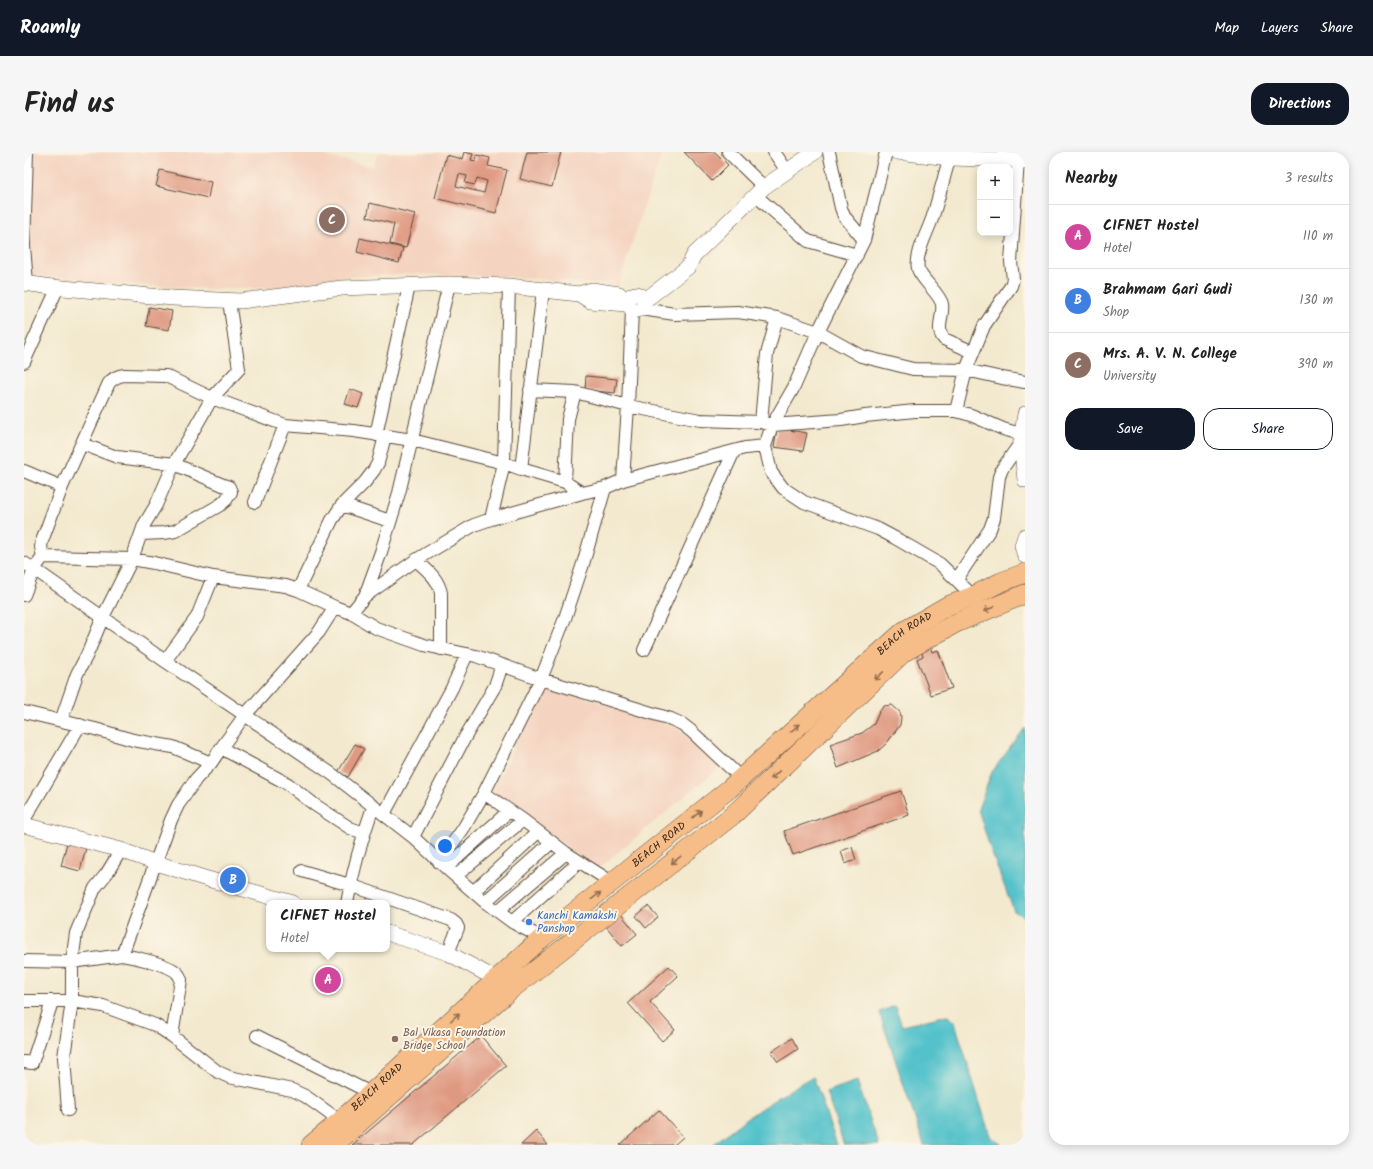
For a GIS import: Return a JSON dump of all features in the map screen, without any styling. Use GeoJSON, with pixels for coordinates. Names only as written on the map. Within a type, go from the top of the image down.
{"type":"FeatureCollection","features":[{"type":"Feature","properties":{"kind":"main road","name":"BEACH ROAD"},"geometry":{"type":"LineString","coordinates":[[334,1145],[503,985],[542,938],[613,883],[729,789],[868,662],[904,632],[947,606],[1025,573]]}},
{"type":"Feature","properties":{"kind":"main road","name":"BEACH ROAD"},"geometry":{"type":"LineString","coordinates":[[311,1145],[371,1093],[503,985],[733,815],[904,652],[956,623],[1025,594]]}},
{"type":"Feature","properties":{"kind":"street"},"geometry":{"type":"LineString","coordinates":[[26,152],[24,246],[26,283],[58,288],[173,298],[229,301],[241,301],[342,288],[449,284],[509,286],[580,294],[590,301],[636,302],[675,314],[738,312],[777,318],[818,332],[861,356],[913,369],[966,370],[1025,382]]}},
{"type":"Feature","properties":{"kind":"street"},"geometry":{"type":"LineString","coordinates":[[728,152],[759,191],[808,241],[857,255]]}},
{"type":"Feature","properties":{"kind":"street"},"geometry":{"type":"LineString","coordinates":[[774,152],[787,171]]}},
{"type":"Feature","properties":{"kind":"street"},"geometry":{"type":"LineString","coordinates":[[636,302],[688,267],[694,255],[759,191],[815,152]]}},
{"type":"Feature","properties":{"kind":"street"},"geometry":{"type":"LineString","coordinates":[[830,152],[841,208],[844,216],[864,240]]}},
{"type":"Feature","properties":{"kind":"street"},"geometry":{"type":"LineString","coordinates":[[766,423],[794,387],[818,332],[864,240],[886,152]]}},
{"type":"Feature","properties":{"kind":"street"},"geometry":{"type":"LineString","coordinates":[[897,152],[1021,158],[1012,262],[1013,279],[1011,286],[984,326],[966,370],[956,411]]}},
{"type":"Feature","properties":{"kind":"street"},"geometry":{"type":"LineString","coordinates":[[951,155],[932,220],[919,256],[918,270],[942,302],[943,312],[939,330],[940,335],[944,339],[973,352]]}},
{"type":"Feature","properties":{"kind":"street"},"geometry":{"type":"LineString","coordinates":[[365,596],[381,552],[399,493],[449,284]]}},
{"type":"Feature","properties":{"kind":"street"},"geometry":{"type":"LineString","coordinates":[[298,590],[332,520],[342,505],[365,482],[378,462],[381,435],[409,286]]}},
{"type":"Feature","properties":{"kind":"street"},"geometry":{"type":"LineString","coordinates":[[491,519],[504,463],[509,286]]}},
{"type":"Feature","properties":{"kind":"street"},"geometry":{"type":"LineString","coordinates":[[24,362],[58,288]]}},
{"type":"Feature","properties":{"kind":"street"},"geometry":{"type":"LineString","coordinates":[[521,469],[543,290]]}},
{"type":"Feature","properties":{"kind":"street"},"geometry":{"type":"LineString","coordinates":[[61,720],[77,674],[132,559],[150,512],[156,505],[174,464],[212,398],[239,369],[229,301]]}},
{"type":"Feature","properties":{"kind":"street"},"geometry":{"type":"LineString","coordinates":[[623,480],[636,302]]}},
{"type":"Feature","properties":{"kind":"street"},"geometry":{"type":"LineString","coordinates":[[777,318],[767,354],[765,446],[771,472],[783,488],[804,502],[878,530],[940,564],[973,596]]}},
{"type":"Feature","properties":{"kind":"street"},"geometry":{"type":"LineString","coordinates":[[43,557],[41,547],[42,541],[62,487],[108,383],[117,376],[166,376],[212,398],[286,425],[354,431],[412,440],[504,463],[565,482],[582,492]]}},
{"type":"Feature","properties":{"kind":"street"},"geometry":{"type":"LineString","coordinates":[[530,390],[575,392],[628,406],[700,420],[766,423],[841,420],[915,411],[956,411],[971,415],[1021,438]]}},
{"type":"Feature","properties":{"kind":"street"},"geometry":{"type":"LineString","coordinates":[[565,482],[568,419],[575,392]]}},
{"type":"Feature","properties":{"kind":"street"},"geometry":{"type":"LineString","coordinates":[[1025,414],[1021,438],[1025,480]]}},
{"type":"Feature","properties":{"kind":"street"},"geometry":{"type":"LineString","coordinates":[[255,502],[286,425]]}},
{"type":"Feature","properties":{"kind":"street"},"geometry":{"type":"LineString","coordinates":[[957,579],[990,529],[994,518],[999,477],[1002,469],[1021,438]]}},
{"type":"Feature","properties":{"kind":"street"},"geometry":{"type":"LineString","coordinates":[[82,444],[117,457],[174,464],[223,484],[229,488],[231,492],[226,500],[220,505],[175,531],[141,534]]}},
{"type":"Feature","properties":{"kind":"street"},"geometry":{"type":"LineString","coordinates":[[351,613],[365,596],[416,560],[474,525],[582,492],[605,488],[623,480],[745,448],[765,446]]}},
{"type":"Feature","properties":{"kind":"street"},"geometry":{"type":"LineString","coordinates":[[644,650],[734,451]]}},
{"type":"Feature","properties":{"kind":"street"},"geometry":{"type":"LineString","coordinates":[[24,472],[62,487]]}},
{"type":"Feature","properties":{"kind":"street"},"geometry":{"type":"LineString","coordinates":[[442,865],[484,793],[541,679],[565,618],[583,564],[605,488]]}},
{"type":"Feature","properties":{"kind":"street"},"geometry":{"type":"LineString","coordinates":[[342,505],[390,521]]}},
{"type":"Feature","properties":{"kind":"street"},"geometry":{"type":"LineString","coordinates":[[1025,536],[1022,546],[1025,556]]}},
{"type":"Feature","properties":{"kind":"street"},"geometry":{"type":"LineString","coordinates":[[24,595],[29,566],[43,557],[132,559],[213,577],[286,586],[298,590],[334,608],[351,613],[376,628],[424,645],[476,656],[541,679],[671,719],[682,724],[741,778]]}},
{"type":"Feature","properties":{"kind":"street"},"geometry":{"type":"LineString","coordinates":[[416,560],[435,578],[439,585],[441,593],[441,649]]}},
{"type":"Feature","properties":{"kind":"street"},"geometry":{"type":"LineString","coordinates":[[29,566],[165,661],[332,774],[413,837],[442,865],[485,902],[512,922],[542,938]]}},
{"type":"Feature","properties":{"kind":"street"},"geometry":{"type":"LineString","coordinates":[[165,661],[198,617],[213,577]]}},
{"type":"Feature","properties":{"kind":"street"},"geometry":{"type":"LineString","coordinates":[[122,955],[171,820],[178,805],[245,715],[319,632],[334,608]]}},
{"type":"Feature","properties":{"kind":"street"},"geometry":{"type":"LineString","coordinates":[[384,814],[452,688],[467,654]]}},
{"type":"Feature","properties":{"kind":"street"},"geometry":{"type":"LineString","coordinates":[[413,837],[464,739],[495,686],[502,665]]}},
{"type":"Feature","properties":{"kind":"street"},"geometry":{"type":"LineString","coordinates":[[24,712],[61,720],[133,740],[173,747],[211,762]]}},
{"type":"Feature","properties":{"kind":"street"},"geometry":{"type":"LineString","coordinates":[[24,820],[80,725]]}},
{"type":"Feature","properties":{"kind":"street"},"geometry":{"type":"LineString","coordinates":[[220,748],[288,784],[315,805],[350,828],[364,833]]}},
{"type":"Feature","properties":{"kind":"street"},"geometry":{"type":"LineString","coordinates":[[484,793],[523,820],[566,853],[613,883]]}},
{"type":"Feature","properties":{"kind":"street"},"geometry":{"type":"LineString","coordinates":[[348,900],[364,833],[374,807]]}},
{"type":"Feature","properties":{"kind":"street"},"geometry":{"type":"LineString","coordinates":[[442,865],[509,811]]}},
{"type":"Feature","properties":{"kind":"street"},"geometry":{"type":"LineString","coordinates":[[456,876],[523,820]]}},
{"type":"Feature","properties":{"kind":"street"},"geometry":{"type":"LineString","coordinates":[[24,825],[121,850],[204,878],[282,900]]}},
{"type":"Feature","properties":{"kind":"street"},"geometry":{"type":"LineString","coordinates":[[474,891],[538,832]]}},
{"type":"Feature","properties":{"kind":"street"},"geometry":{"type":"LineString","coordinates":[[485,902],[552,842]]}},
{"type":"Feature","properties":{"kind":"street"},"geometry":{"type":"LineString","coordinates":[[68,1110],[64,1057],[72,1001],[72,962],[76,933],[95,888],[107,873],[121,850]]}},
{"type":"Feature","properties":{"kind":"street"},"geometry":{"type":"LineString","coordinates":[[498,911],[566,853]]}},
{"type":"Feature","properties":{"kind":"street"},"geometry":{"type":"LineString","coordinates":[[512,922],[579,862]]}},
{"type":"Feature","properties":{"kind":"street"},"geometry":{"type":"LineString","coordinates":[[302,871],[350,885],[450,920],[456,924],[458,928],[448,953]]}},
{"type":"Feature","properties":{"kind":"street"},"geometry":{"type":"LineString","coordinates":[[390,934],[448,953],[503,985]]}},
{"type":"Feature","properties":{"kind":"street"},"geometry":{"type":"LineString","coordinates":[[24,961],[72,962],[122,955],[140,958],[172,969],[178,973],[181,980],[172,1036]]}},
{"type":"Feature","properties":{"kind":"street"},"geometry":{"type":"LineString","coordinates":[[24,1001],[72,1001],[102,1006],[155,1025],[172,1036],[218,1072],[230,1077],[292,1090],[305,1096],[340,1121]]}},
{"type":"Feature","properties":{"kind":"street"},"geometry":{"type":"LineString","coordinates":[[24,1062],[32,1063],[52,1002]]}},
{"type":"Feature","properties":{"kind":"street"},"geometry":{"type":"LineString","coordinates":[[257,1036],[371,1093]]}},
{"type":"Feature","properties":{"kind":"shaded area"},"geometry":{"type":"Polygon","coordinates":[[[24,152],[309,152],[373,167],[379,152],[662,152],[618,286],[513,277],[411,274],[349,277],[276,288],[207,289],[98,283],[24,273],[24,152]]]}},
{"type":"Feature","properties":{"kind":"shaded area"},"geometry":{"type":"Polygon","coordinates":[[[544,685],[678,727],[719,768],[598,869],[492,792],[544,685]]]}},
{"type":"Feature","properties":{"kind":"water"},"geometry":{"type":"Polygon","coordinates":[[[1025,728],[1025,918],[1014,911],[991,851],[978,809],[992,772],[1025,728]]]}},
{"type":"Feature","properties":{"kind":"water"},"geometry":{"type":"Polygon","coordinates":[[[895,1006],[902,1026],[948,1016],[955,1023],[990,1136],[1002,1145],[924,1145],[879,1012],[895,1006]]]}},
{"type":"Feature","properties":{"kind":"water"},"geometry":{"type":"Polygon","coordinates":[[[813,1076],[837,1145],[713,1145],[749,1117],[813,1076]]]}},
{"type":"Feature","properties":{"kind":"water"},"geometry":{"type":"Polygon","coordinates":[[[857,1081],[879,1145],[844,1145],[826,1092],[857,1081]]]}},
{"type":"Feature","properties":{"kind":"building"},"geometry":{"type":"Polygon","coordinates":[[[464,152],[473,154],[471,160],[476,161],[477,155],[490,158],[488,166],[507,170],[496,213],[435,198],[446,155],[462,159],[464,152]],[[459,174],[456,186],[484,193],[487,181],[477,178],[475,185],[465,183],[467,176],[459,174]]]}},
{"type":"Feature","properties":{"kind":"building"},"geometry":{"type":"Polygon","coordinates":[[[527,152],[561,152],[552,187],[520,179],[527,152]]]}},
{"type":"Feature","properties":{"kind":"building"},"geometry":{"type":"Polygon","coordinates":[[[684,152],[715,152],[728,165],[712,181],[684,152]]]}},
{"type":"Feature","properties":{"kind":"building"},"geometry":{"type":"Polygon","coordinates":[[[160,170],[211,182],[208,198],[156,186],[160,170]]]}},
{"type":"Feature","properties":{"kind":"building"},"geometry":{"type":"Polygon","coordinates":[[[370,203],[415,214],[406,248],[390,244],[394,224],[367,217],[370,203]]]}},
{"type":"Feature","properties":{"kind":"building"},"geometry":{"type":"Polygon","coordinates":[[[360,238],[403,248],[399,263],[357,252],[360,238]]]}},
{"type":"Feature","properties":{"kind":"building"},"geometry":{"type":"Polygon","coordinates":[[[149,307],[172,311],[169,330],[146,326],[149,307]]]}},
{"type":"Feature","properties":{"kind":"building"},"geometry":{"type":"Polygon","coordinates":[[[586,376],[617,379],[615,393],[585,390],[586,376]]]}},
{"type":"Feature","properties":{"kind":"building"},"geometry":{"type":"Polygon","coordinates":[[[350,389],[363,394],[358,408],[345,404],[350,389]]]}},
{"type":"Feature","properties":{"kind":"building"},"geometry":{"type":"Polygon","coordinates":[[[777,428],[807,433],[803,451],[774,447],[777,428]]]}},
{"type":"Feature","properties":{"kind":"building"},"geometry":{"type":"Polygon","coordinates":[[[930,646],[932,652],[938,650],[952,688],[931,695],[917,659],[923,656],[921,650],[930,646]]]}},
{"type":"Feature","properties":{"kind":"building"},"geometry":{"type":"Polygon","coordinates":[[[892,705],[900,712],[900,725],[887,743],[878,751],[838,768],[830,744],[862,733],[874,724],[879,712],[884,706],[892,705]]]}},
{"type":"Feature","properties":{"kind":"building"},"geometry":{"type":"Polygon","coordinates":[[[355,744],[364,749],[348,777],[338,772],[355,744]]]}},
{"type":"Feature","properties":{"kind":"building"},"geometry":{"type":"Polygon","coordinates":[[[901,791],[909,815],[793,855],[784,831],[901,791]]]}},
{"type":"Feature","properties":{"kind":"building"},"geometry":{"type":"Polygon","coordinates":[[[67,843],[86,848],[80,871],[61,866],[67,843]]]}},
{"type":"Feature","properties":{"kind":"building"},"geometry":{"type":"Polygon","coordinates":[[[852,847],[856,860],[845,864],[841,851],[852,847]]]}},
{"type":"Feature","properties":{"kind":"building"},"geometry":{"type":"Polygon","coordinates":[[[648,906],[658,917],[646,928],[636,916],[648,906]]]}},
{"type":"Feature","properties":{"kind":"building"},"geometry":{"type":"Polygon","coordinates":[[[620,913],[637,934],[622,946],[605,925],[620,913]]]}},
{"type":"Feature","properties":{"kind":"building"},"geometry":{"type":"Polygon","coordinates":[[[669,966],[678,976],[650,1002],[675,1030],[662,1041],[628,1003],[669,966]]]}},
{"type":"Feature","properties":{"kind":"building"},"geometry":{"type":"Polygon","coordinates":[[[481,1036],[506,1066],[413,1145],[352,1145],[481,1036]]]}},
{"type":"Feature","properties":{"kind":"building"},"geometry":{"type":"Polygon","coordinates":[[[792,1038],[798,1049],[778,1062],[771,1052],[792,1038]]]}},
{"type":"Feature","properties":{"kind":"building"},"geometry":{"type":"Polygon","coordinates":[[[659,1110],[683,1137],[674,1145],[620,1145],[659,1110]]]}},
{"type":"Feature","properties":{"kind":"building"},"geometry":{"type":"Polygon","coordinates":[[[536,1131],[548,1145],[521,1145],[536,1131]]]}},
{"type":"Feature","properties":{"kind":"place","name":"Mrs. A. V. N. College"},"geometry":{"type":"Point","coordinates":[332,220]}},
{"type":"Feature","properties":{"kind":"place","name":"Brahmam Gari Gudi"},"geometry":{"type":"Point","coordinates":[233,880]}},
{"type":"Feature","properties":{"kind":"place","name":"Kanchi Kamakshi Panshop"},"geometry":{"type":"Point","coordinates":[529,922]}},
{"type":"Feature","properties":{"kind":"place","name":"CIFNET Hostel"},"geometry":{"type":"Point","coordinates":[328,980]}},
{"type":"Feature","properties":{"kind":"place","name":"Bal Vikasa Foundation Bridge School"},"geometry":{"type":"Point","coordinates":[395,1039]}}]}
